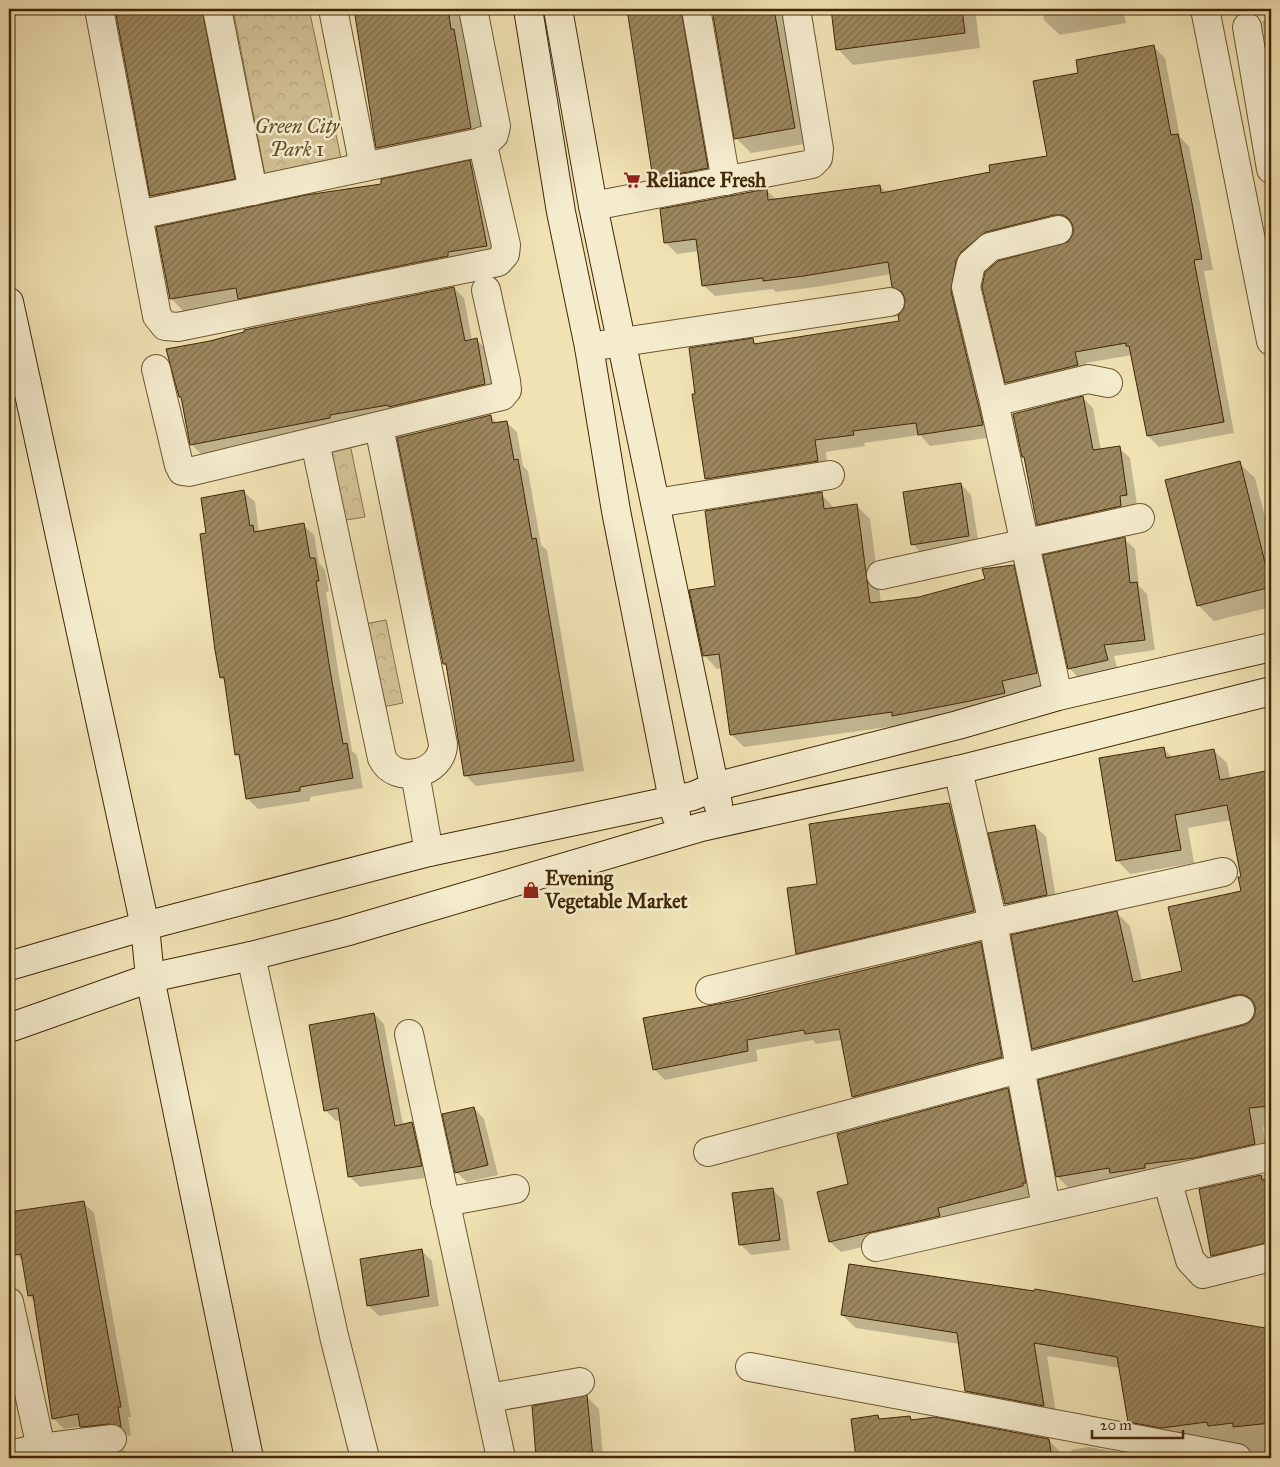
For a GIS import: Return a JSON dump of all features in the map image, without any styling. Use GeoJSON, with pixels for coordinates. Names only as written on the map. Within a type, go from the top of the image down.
{"type":"FeatureCollection","features":[{"type":"Feature","properties":{"kind":"street"},"geometry":{"type":"LineString","coordinates":[[99,9],[156,316],[165,326],[170,328],[498,262],[505,254],[506,245],[482,142]]}},
{"type":"Feature","properties":{"kind":"street"},"geometry":{"type":"LineString","coordinates":[[217,9],[253,191]]}},
{"type":"Feature","properties":{"kind":"street"},"geometry":{"type":"LineString","coordinates":[[333,9],[364,167]]}},
{"type":"Feature","properties":{"kind":"street"},"geometry":{"type":"LineString","coordinates":[[138,215],[482,142],[494,136],[496,126],[473,9]]}},
{"type":"Feature","properties":{"kind":"street"},"geometry":{"type":"LineString","coordinates":[[528,9],[561,212],[589,347],[616,511],[672,799],[681,833]]}},
{"type":"Feature","properties":{"kind":"street"},"geometry":{"type":"LineString","coordinates":[[558,9],[593,206],[722,823]]}},
{"type":"Feature","properties":{"kind":"street"},"geometry":{"type":"LineString","coordinates":[[696,9],[726,181]]}},
{"type":"Feature","properties":{"kind":"street"},"geometry":{"type":"LineString","coordinates":[[593,206],[812,164],[818,158],[796,9]]}},
{"type":"Feature","properties":{"kind":"street"},"geometry":{"type":"LineString","coordinates":[[1205,9],[1271,341]]}},
{"type":"Feature","properties":{"kind":"street"},"geometry":{"type":"LineString","coordinates":[[1247,27],[1271,168]]}},
{"type":"Feature","properties":{"kind":"street"},"geometry":{"type":"LineString","coordinates":[[1232,145],[1266,139]]}},
{"type":"Feature","properties":{"kind":"street"},"geometry":{"type":"LineString","coordinates":[[1058,230],[990,247],[972,264],[966,287],[994,402],[1058,696]]}},
{"type":"Feature","properties":{"kind":"street"},"geometry":{"type":"LineString","coordinates":[[156,369],[179,466],[182,471],[189,472],[379,427],[502,396],[507,390],[486,290]]}},
{"type":"Feature","properties":{"kind":"street"},"geometry":{"type":"LineString","coordinates":[[9,302],[145,926],[150,978],[249,1458]]}},
{"type":"Feature","properties":{"kind":"street"},"geometry":{"type":"LineString","coordinates":[[589,347],[890,302]]}},
{"type":"Feature","properties":{"kind":"street"},"geometry":{"type":"LineString","coordinates":[[994,402],[1088,380],[1108,383]]}},
{"type":"Feature","properties":{"kind":"street"},"geometry":{"type":"LineString","coordinates":[[315,442],[382,758],[386,766],[393,772],[400,774],[415,773],[434,765],[441,758],[443,744],[379,427]]}},
{"type":"Feature","properties":{"kind":"street"},"geometry":{"type":"LineString","coordinates":[[656,504],[830,475]]}},
{"type":"Feature","properties":{"kind":"street"},"geometry":{"type":"LineString","coordinates":[[881,575],[1140,518]]}},
{"type":"Feature","properties":{"kind":"street"},"geometry":{"type":"LineString","coordinates":[[9,966],[145,926],[429,852],[693,796],[714,787],[958,725],[1058,696],[1271,647]]}},
{"type":"Feature","properties":{"kind":"street"},"geometry":{"type":"LineString","coordinates":[[9,1028],[150,978],[251,956],[353,929],[681,833],[958,770],[1271,691]]}},
{"type":"Feature","properties":{"kind":"street"},"geometry":{"type":"LineString","coordinates":[[958,770],[993,923],[1046,1207]]}},
{"type":"Feature","properties":{"kind":"street"},"geometry":{"type":"LineString","coordinates":[[415,773],[429,852]]}},
{"type":"Feature","properties":{"kind":"street"},"geometry":{"type":"LineString","coordinates":[[710,990],[993,923],[1224,872]]}},
{"type":"Feature","properties":{"kind":"street"},"geometry":{"type":"LineString","coordinates":[[251,956],[334,1336],[365,1458]]}},
{"type":"Feature","properties":{"kind":"street"},"geometry":{"type":"LineString","coordinates":[[708,1152],[1240,1010]]}},
{"type":"Feature","properties":{"kind":"street"},"geometry":{"type":"LineString","coordinates":[[409,1034],[501,1458]]}},
{"type":"Feature","properties":{"kind":"street"},"geometry":{"type":"LineString","coordinates":[[876,1247],[1264,1158]]}},
{"type":"Feature","properties":{"kind":"street"},"geometry":{"type":"LineString","coordinates":[[1167,1180],[1190,1260],[1203,1274],[1271,1257]]}},
{"type":"Feature","properties":{"kind":"street"},"geometry":{"type":"LineString","coordinates":[[445,1202],[515,1189]]}},
{"type":"Feature","properties":{"kind":"street"},"geometry":{"type":"LineString","coordinates":[[9,1302],[41,1448]]}},
{"type":"Feature","properties":{"kind":"street"},"geometry":{"type":"LineString","coordinates":[[750,1368],[1237,1458]]}},
{"type":"Feature","properties":{"kind":"street"},"geometry":{"type":"LineString","coordinates":[[489,1398],[580,1382]]}},
{"type":"Feature","properties":{"kind":"street"},"geometry":{"type":"LineString","coordinates":[[9,1455],[41,1448],[112,1439]]}},
{"type":"Feature","properties":{"kind":"green space","name":"Green City Park 1"},"geometry":{"type":"Polygon","coordinates":[[[233,9],[309,9],[344,172],[267,185],[233,9]]]}},
{"type":"Feature","properties":{"kind":"green space"},"geometry":{"type":"Polygon","coordinates":[[[350,444],[365,517],[327,523],[315,448],[350,444]]]}},
{"type":"Feature","properties":{"kind":"green space"},"geometry":{"type":"Polygon","coordinates":[[[386,620],[403,703],[363,711],[348,627],[386,620]]]}},
{"type":"Feature","properties":{"kind":"building"},"geometry":{"type":"Polygon","coordinates":[[[115,9],[202,9],[235,179],[150,196],[115,9]]]}},
{"type":"Feature","properties":{"kind":"building"},"geometry":{"type":"Polygon","coordinates":[[[354,9],[448,9],[451,29],[454,29],[471,128],[376,148],[354,9]]]}},
{"type":"Feature","properties":{"kind":"building"},"geometry":{"type":"Polygon","coordinates":[[[627,9],[681,9],[708,168],[653,179],[627,9]]]}},
{"type":"Feature","properties":{"kind":"building"},"geometry":{"type":"Polygon","coordinates":[[[712,9],[774,9],[795,128],[734,139],[712,9]]]}},
{"type":"Feature","properties":{"kind":"building"},"geometry":{"type":"Polygon","coordinates":[[[831,9],[962,9],[965,33],[836,50],[831,9]]]}},
{"type":"Feature","properties":{"kind":"building"},"geometry":{"type":"Polygon","coordinates":[[[1154,45],[1171,135],[1178,134],[1192,203],[1202,259],[1194,260],[1224,422],[1147,436],[1129,346],[1126,346],[1126,343],[1075,352],[1078,365],[1005,383],[982,287],[985,272],[998,261],[1068,242],[1073,234],[1073,226],[1069,219],[1063,215],[1054,215],[986,232],[961,252],[956,261],[951,291],[983,425],[918,435],[916,423],[853,431],[854,435],[815,440],[818,461],[705,479],[692,394],[695,394],[689,348],[753,338],[754,344],[899,321],[898,315],[904,308],[905,299],[902,292],[892,287],[888,262],[804,276],[763,281],[763,278],[702,286],[696,239],[664,243],[660,209],[767,189],[768,200],[880,185],[881,193],[990,172],[989,165],[1047,156],[1033,81],[1078,73],[1076,60],[1154,45]]]}},
{"type":"Feature","properties":{"kind":"building"},"geometry":{"type":"Polygon","coordinates":[[[470,160],[487,246],[448,252],[448,256],[238,299],[236,288],[170,299],[156,227],[306,195],[381,184],[381,179],[470,160]]]}},
{"type":"Feature","properties":{"kind":"building"},"geometry":{"type":"Polygon","coordinates":[[[454,287],[465,341],[477,338],[485,384],[389,407],[388,405],[330,415],[330,418],[190,445],[181,397],[179,397],[166,349],[210,341],[244,332],[244,330],[454,287]]]}},
{"type":"Feature","properties":{"kind":"building"},"geometry":{"type":"Polygon","coordinates":[[[1083,396],[1093,450],[1120,446],[1127,495],[1120,496],[1121,506],[1037,525],[1024,457],[1022,457],[1013,414],[1083,396]]]}},
{"type":"Feature","properties":{"kind":"building"},"geometry":{"type":"Polygon","coordinates":[[[491,415],[492,423],[507,421],[514,460],[518,459],[532,539],[536,538],[574,761],[464,776],[446,664],[443,664],[397,438],[491,415]]]}},
{"type":"Feature","properties":{"kind":"building"},"geometry":{"type":"Polygon","coordinates":[[[1240,461],[1271,587],[1197,606],[1165,480],[1240,461]]]}},
{"type":"Feature","properties":{"kind":"building"},"geometry":{"type":"Polygon","coordinates":[[[961,483],[969,536],[911,545],[903,492],[961,483]]]}},
{"type":"Feature","properties":{"kind":"building"},"geometry":{"type":"Polygon","coordinates":[[[244,490],[250,526],[253,525],[254,532],[304,523],[310,558],[315,558],[319,581],[316,581],[329,664],[343,744],[347,743],[353,778],[300,787],[300,791],[246,799],[239,754],[235,755],[224,677],[220,678],[215,650],[200,534],[206,533],[201,498],[244,490]]]}},
{"type":"Feature","properties":{"kind":"building"},"geometry":{"type":"Polygon","coordinates":[[[822,492],[824,509],[857,504],[870,603],[919,597],[985,579],[982,569],[1014,565],[1037,673],[1002,681],[1005,693],[965,702],[892,716],[892,712],[730,735],[719,654],[703,656],[689,590],[715,586],[705,511],[822,492]]]}},
{"type":"Feature","properties":{"kind":"building"},"geometry":{"type":"Polygon","coordinates":[[[1125,537],[1130,583],[1137,582],[1145,640],[1104,645],[1108,660],[1068,669],[1043,555],[1125,537]]]}},
{"type":"Feature","properties":{"kind":"building"},"geometry":{"type":"Polygon","coordinates":[[[1164,747],[1166,758],[1214,749],[1220,780],[1271,770],[1271,1106],[1249,1108],[1255,1144],[1194,1158],[1145,1164],[1145,1168],[1110,1173],[1109,1168],[1056,1177],[1038,1080],[1244,1025],[1251,1021],[1255,1014],[1255,1006],[1251,999],[1244,995],[1236,995],[1032,1049],[1011,935],[1117,911],[1133,982],[1182,971],[1168,907],[1241,891],[1238,877],[1241,877],[1227,805],[1175,815],[1181,850],[1116,861],[1099,758],[1164,747]]]}},
{"type":"Feature","properties":{"kind":"building"},"geometry":{"type":"Polygon","coordinates":[[[949,803],[974,911],[796,954],[787,888],[817,884],[809,824],[949,803]]]}},
{"type":"Feature","properties":{"kind":"building"},"geometry":{"type":"Polygon","coordinates":[[[1035,825],[1047,895],[1005,904],[988,833],[1035,825]]]}},
{"type":"Feature","properties":{"kind":"building"},"geometry":{"type":"Polygon","coordinates":[[[981,942],[1002,1057],[852,1097],[839,1029],[805,1034],[804,1030],[747,1040],[748,1051],[653,1070],[643,1018],[740,1000],[981,942]]]}},
{"type":"Feature","properties":{"kind":"building"},"geometry":{"type":"Polygon","coordinates":[[[374,1013],[395,1126],[412,1122],[422,1166],[348,1177],[338,1108],[324,1111],[309,1025],[374,1013]]]}},
{"type":"Feature","properties":{"kind":"building"},"geometry":{"type":"Polygon","coordinates":[[[1008,1088],[1026,1183],[1023,1183],[1023,1186],[938,1208],[940,1216],[829,1242],[817,1192],[848,1184],[837,1134],[1008,1088]]]}},
{"type":"Feature","properties":{"kind":"building"},"geometry":{"type":"Polygon","coordinates":[[[474,1107],[488,1165],[455,1173],[442,1114],[474,1107]]]}},
{"type":"Feature","properties":{"kind":"building"},"geometry":{"type":"Polygon","coordinates":[[[1261,1175],[1262,1180],[1271,1179],[1271,1242],[1211,1256],[1199,1189],[1261,1175]]]}},
{"type":"Feature","properties":{"kind":"building"},"geometry":{"type":"Polygon","coordinates":[[[773,1188],[780,1240],[739,1245],[732,1193],[773,1188]]]}},
{"type":"Feature","properties":{"kind":"building"},"geometry":{"type":"Polygon","coordinates":[[[84,1201],[121,1407],[118,1407],[121,1427],[110,1424],[80,1427],[78,1414],[52,1419],[33,1295],[28,1296],[21,1254],[15,1255],[9,1212],[84,1201]]]}},
{"type":"Feature","properties":{"kind":"building"},"geometry":{"type":"Polygon","coordinates":[[[422,1249],[429,1296],[367,1306],[360,1259],[422,1249]]]}},
{"type":"Feature","properties":{"kind":"building"},"geometry":{"type":"Polygon","coordinates":[[[849,1264],[1034,1291],[1035,1289],[1271,1329],[1271,1423],[1233,1427],[1233,1423],[1208,1426],[1207,1422],[1161,1428],[1128,1422],[1117,1357],[1034,1343],[1044,1406],[965,1391],[957,1333],[841,1315],[849,1264]]]}},
{"type":"Feature","properties":{"kind":"building"},"geometry":{"type":"Polygon","coordinates":[[[587,1395],[593,1458],[536,1458],[532,1406],[587,1395]]]}},
{"type":"Feature","properties":{"kind":"building"},"geometry":{"type":"Polygon","coordinates":[[[878,1415],[879,1419],[910,1416],[911,1420],[935,1417],[1049,1439],[1052,1458],[856,1458],[851,1419],[878,1415]]]}},
{"type":"Feature","properties":{"kind":"place","name":"Reliance Fresh"},"geometry":{"type":"Point","coordinates":[632,180]}},
{"type":"Feature","properties":{"kind":"place","name":"Evening Vegetable Market"},"geometry":{"type":"Point","coordinates":[531,890]}}]}
